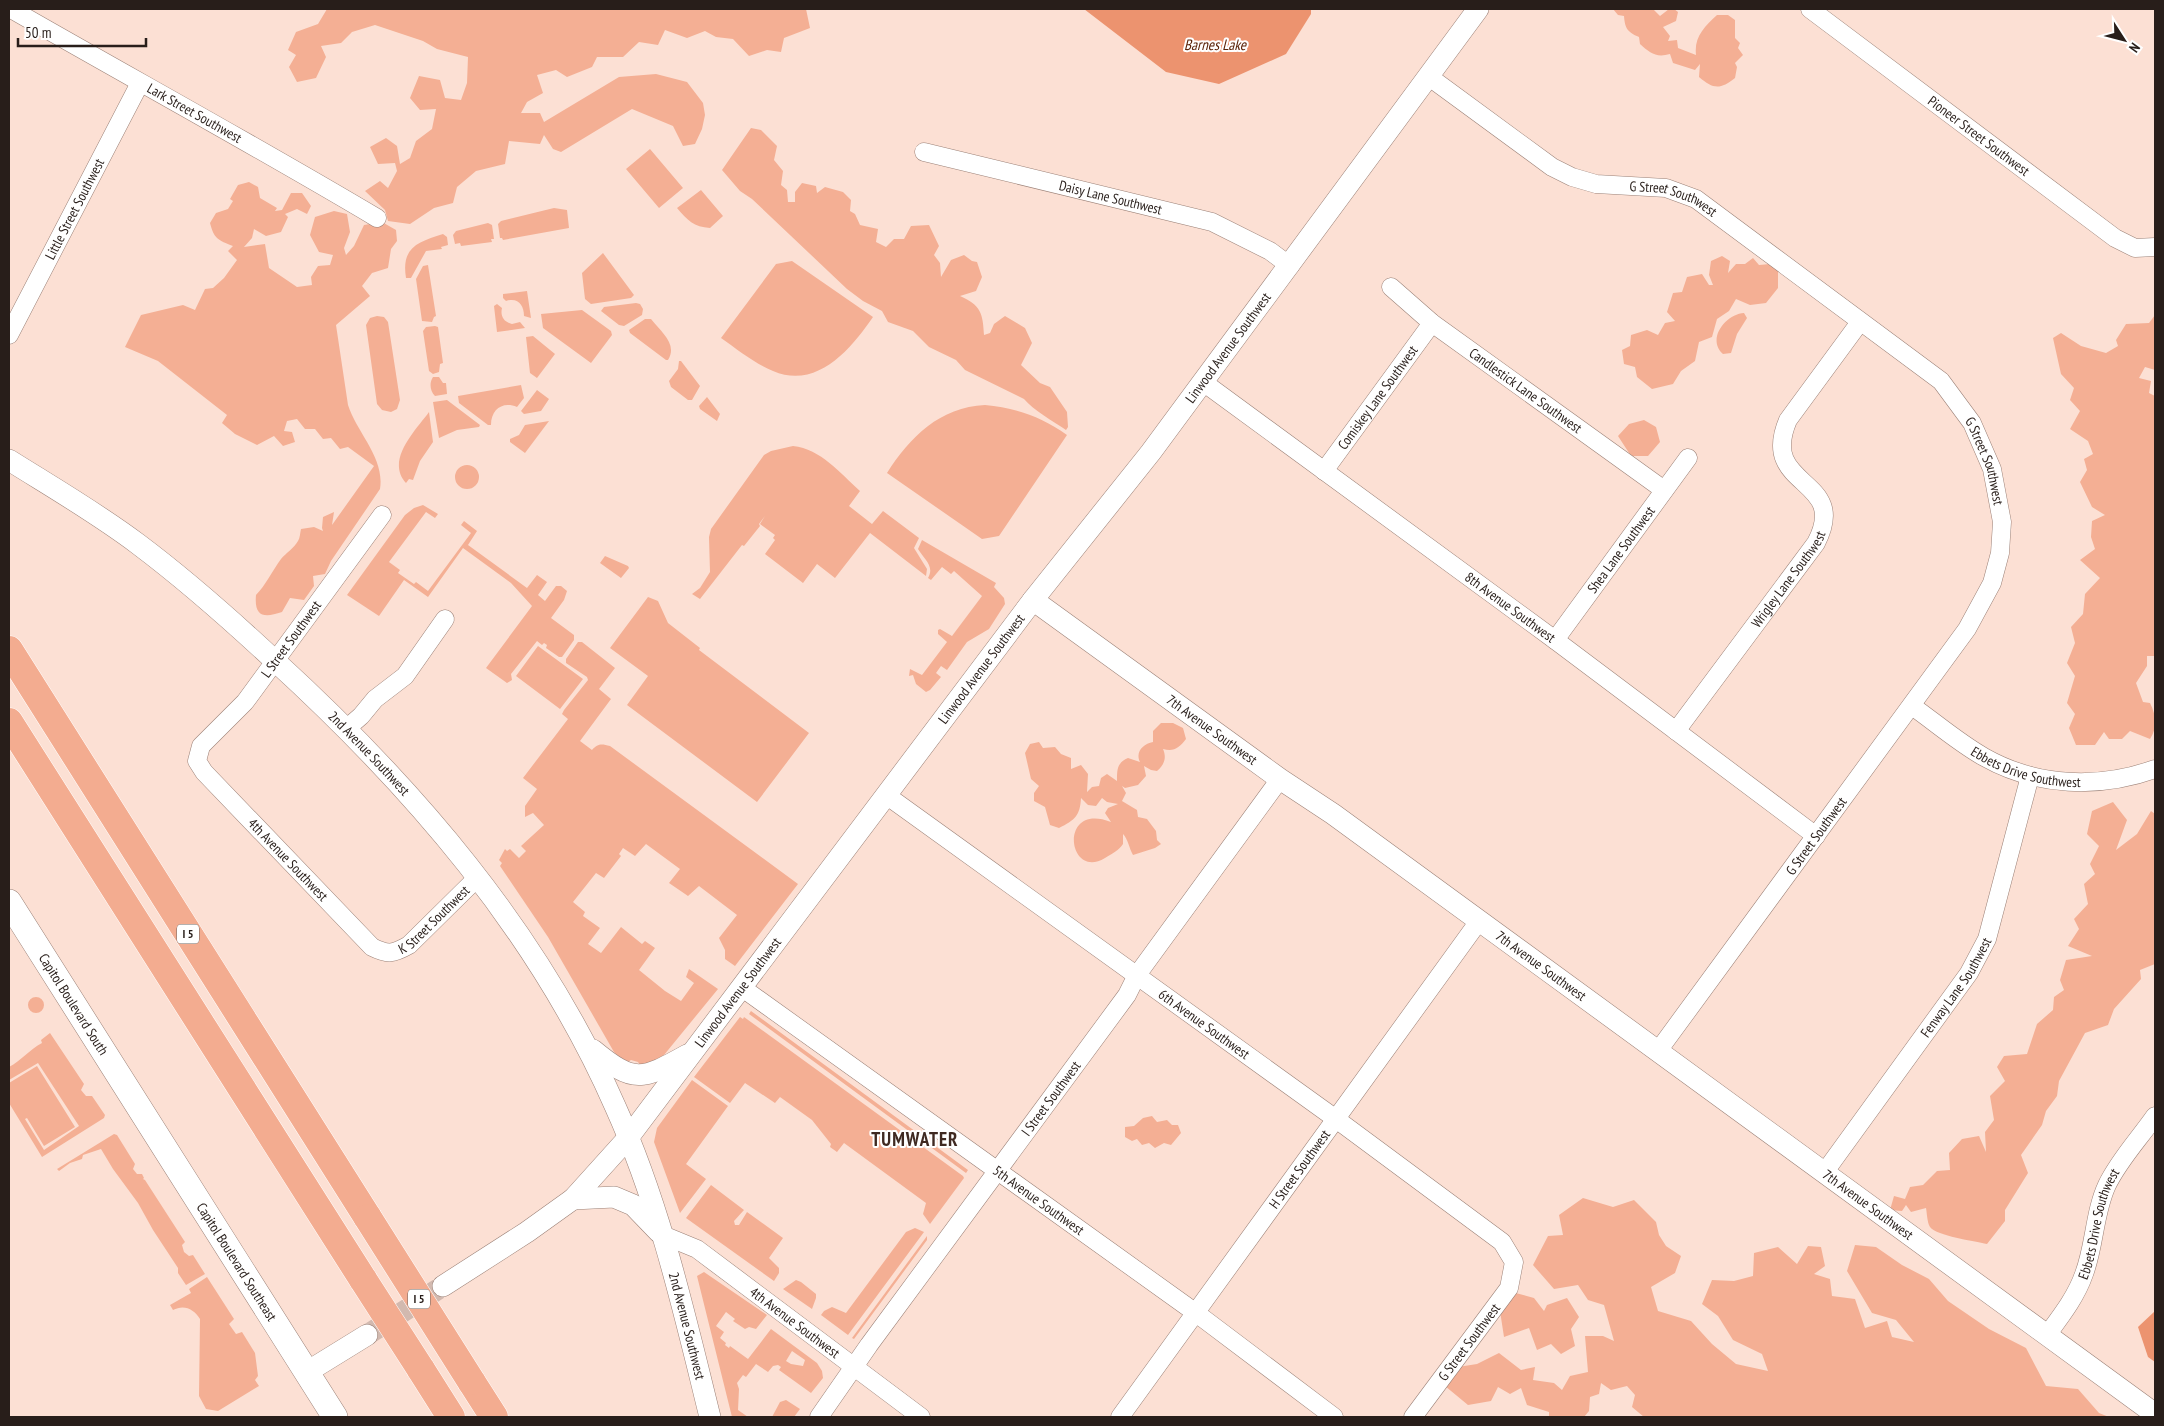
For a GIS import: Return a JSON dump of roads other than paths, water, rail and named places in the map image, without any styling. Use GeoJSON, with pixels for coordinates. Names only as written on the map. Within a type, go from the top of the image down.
{"type":"FeatureCollection","features":[{"type":"Feature","properties":{"kind":"highway","name":"I 5"},"geometry":{"type":"LineString","coordinates":[[9,650],[494,1417]]}},
{"type":"Feature","properties":{"kind":"highway"},"geometry":{"type":"LineString","coordinates":[[9,722],[451,1417]]}},
{"type":"Feature","properties":{"kind":"main road","name":"Capitol Boulevard South"},"geometry":{"type":"LineString","coordinates":[[9,902],[139,1106]]}},
{"type":"Feature","properties":{"kind":"main road","name":"Capitol Boulevard Southeast"},"geometry":{"type":"LineString","coordinates":[[139,1106],[335,1417]]}},
{"type":"Feature","properties":{"kind":"street","name":"Lark Street Southwest"},"geometry":{"type":"LineString","coordinates":[[11,9],[230,132],[377,218]]}},
{"type":"Feature","properties":{"kind":"street","name":"Linwood Avenue Southwest"},"geometry":{"type":"LineString","coordinates":[[444,1286],[528,1232],[573,1199],[628,1138],[1033,600],[1152,452],[1478,9]]}},
{"type":"Feature","properties":{"kind":"street","name":"Pioneer Street Southwest"},"geometry":{"type":"LineString","coordinates":[[1810,9],[2115,238],[2136,248],[2155,248]]}},
{"type":"Feature","properties":{"kind":"street","name":"G Street Southwest"},"geometry":{"type":"LineString","coordinates":[[1428,76],[1552,167],[1572,177],[1596,184],[1666,188],[1696,199],[1941,381],[1972,423],[1992,469],[2002,522],[2000,553],[1992,583],[1968,629],[1658,1052]]}},
{"type":"Feature","properties":{"kind":"street","name":"Little Street Southwest"},"geometry":{"type":"LineString","coordinates":[[9,335],[140,83]]}},
{"type":"Feature","properties":{"kind":"street","name":"Daisy Lane Southwest"},"geometry":{"type":"LineString","coordinates":[[924,152],[1212,222],[1270,252],[1290,266]]}},
{"type":"Feature","properties":{"kind":"street","name":"Candlestick Lane Southwest"},"geometry":{"type":"LineString","coordinates":[[1390,287],[1432,323],[1664,490]]}},
{"type":"Feature","properties":{"kind":"street","name":"Wrigley Lane Southwest"},"geometry":{"type":"LineString","coordinates":[[1676,731],[1823,531],[1825,517],[1823,505],[1818,495],[1788,468],[1782,455],[1781,436],[1788,420],[1860,322]]}},
{"type":"Feature","properties":{"kind":"street","name":"Comiskey Lane Southwest"},"geometry":{"type":"LineString","coordinates":[[1324,471],[1432,323]]}},
{"type":"Feature","properties":{"kind":"street","name":"8th Avenue Southwest"},"geometry":{"type":"LineString","coordinates":[[1203,382],[1555,640],[1816,836]]}},
{"type":"Feature","properties":{"kind":"street","name":"Shea Lane Southwest"},"geometry":{"type":"LineString","coordinates":[[1555,640],[1688,458]]}},
{"type":"Feature","properties":{"kind":"street","name":"2nd Avenue Southwest"},"geometry":{"type":"LineString","coordinates":[[9,460],[99,516],[138,544],[237,625],[346,729],[414,799],[478,877],[544,970],[587,1045],[628,1138],[663,1235],[710,1417]]}},
{"type":"Feature","properties":{"kind":"street","name":"L Street Southwest"},"geometry":{"type":"LineString","coordinates":[[197,760],[201,746],[245,702],[382,515]]}},
{"type":"Feature","properties":{"kind":"street","name":"7th Avenue Southwest"},"geometry":{"type":"LineString","coordinates":[[1033,600],[1280,779],[1333,814],[2155,1414]]}},
{"type":"Feature","properties":{"kind":"street"},"geometry":{"type":"LineString","coordinates":[[346,729],[362,716],[375,699],[405,676],[445,619]]}},
{"type":"Feature","properties":{"kind":"street","name":"Ebbets Drive Southwest"},"geometry":{"type":"LineString","coordinates":[[1912,706],[1982,757],[2008,770],[2030,776],[2054,781],[2107,781],[2136,776],[2155,769]]}},
{"type":"Feature","properties":{"kind":"street","name":"4th Avenue Southwest"},"geometry":{"type":"LineString","coordinates":[[197,760],[204,772],[372,947],[385,953]]}},
{"type":"Feature","properties":{"kind":"street","name":"Fenway Lane Southwest"},"geometry":{"type":"LineString","coordinates":[[1824,1173],[1980,957],[1987,939],[2030,776]]}},
{"type":"Feature","properties":{"kind":"street","name":"I Street Southwest"},"geometry":{"type":"LineString","coordinates":[[818,1417],[1127,996],[1137,976],[1280,779]]}},
{"type":"Feature","properties":{"kind":"street","name":"6th Avenue Southwest"},"geometry":{"type":"LineString","coordinates":[[886,795],[1336,1119],[1502,1242],[1514,1262]]}},
{"type":"Feature","properties":{"kind":"street","name":"K Street Southwest"},"geometry":{"type":"LineString","coordinates":[[385,953],[397,952],[409,946],[478,877]]}},
{"type":"Feature","properties":{"kind":"street","name":"H Street Southwest"},"geometry":{"type":"LineString","coordinates":[[1120,1417],[1479,921]]}},
{"type":"Feature","properties":{"kind":"street","name":"5th Avenue Southwest"},"geometry":{"type":"LineString","coordinates":[[741,987],[996,1172],[1196,1313],[1334,1417]]}},
{"type":"Feature","properties":{"kind":"street"},"geometry":{"type":"LineString","coordinates":[[587,1045],[611,1065],[623,1072],[634,1075],[647,1075],[659,1071],[691,1052]]}},
{"type":"Feature","properties":{"kind":"street","name":"Ebbets Drive Southwest"},"geometry":{"type":"LineString","coordinates":[[2047,1335],[2077,1291],[2085,1272],[2099,1207],[2107,1185],[2120,1163],[2155,1116]]}},
{"type":"Feature","properties":{"kind":"street"},"geometry":{"type":"LineString","coordinates":[[573,1199],[617,1199],[633,1205],[663,1235]]}},
{"type":"Feature","properties":{"kind":"street","name":"4th Avenue Southwest"},"geometry":{"type":"LineString","coordinates":[[663,1235],[697,1249],[921,1417]]}},
{"type":"Feature","properties":{"kind":"street","name":"G Street Southwest"},"geometry":{"type":"LineString","coordinates":[[1413,1417],[1509,1288],[1514,1262]]}},
{"type":"Feature","properties":{"kind":"street"},"geometry":{"type":"LineString","coordinates":[[307,1372],[367,1335]]}},
{"type":"Feature","properties":{"kind":"water","name":"Barnes Lake"},"geometry":{"type":"Polygon","coordinates":[[[1084,9],[1311,9],[1311,14],[1286,54],[1219,84],[1166,72],[1084,9]]]}},
{"type":"Feature","properties":{"kind":"water"},"geometry":{"type":"Polygon","coordinates":[[[2155,1311],[2155,1362],[2148,1357],[2138,1327],[2155,1311]]]}},
{"type":"Feature","properties":{"kind":"tunnel"},"geometry":{"type":"LineString","coordinates":[[367,1335],[443,1286]]}},
{"type":"Feature","properties":{"kind":"district","name":"TUMWATER"},"geometry":{"type":"Point","coordinates":[915,1139]}}]}
